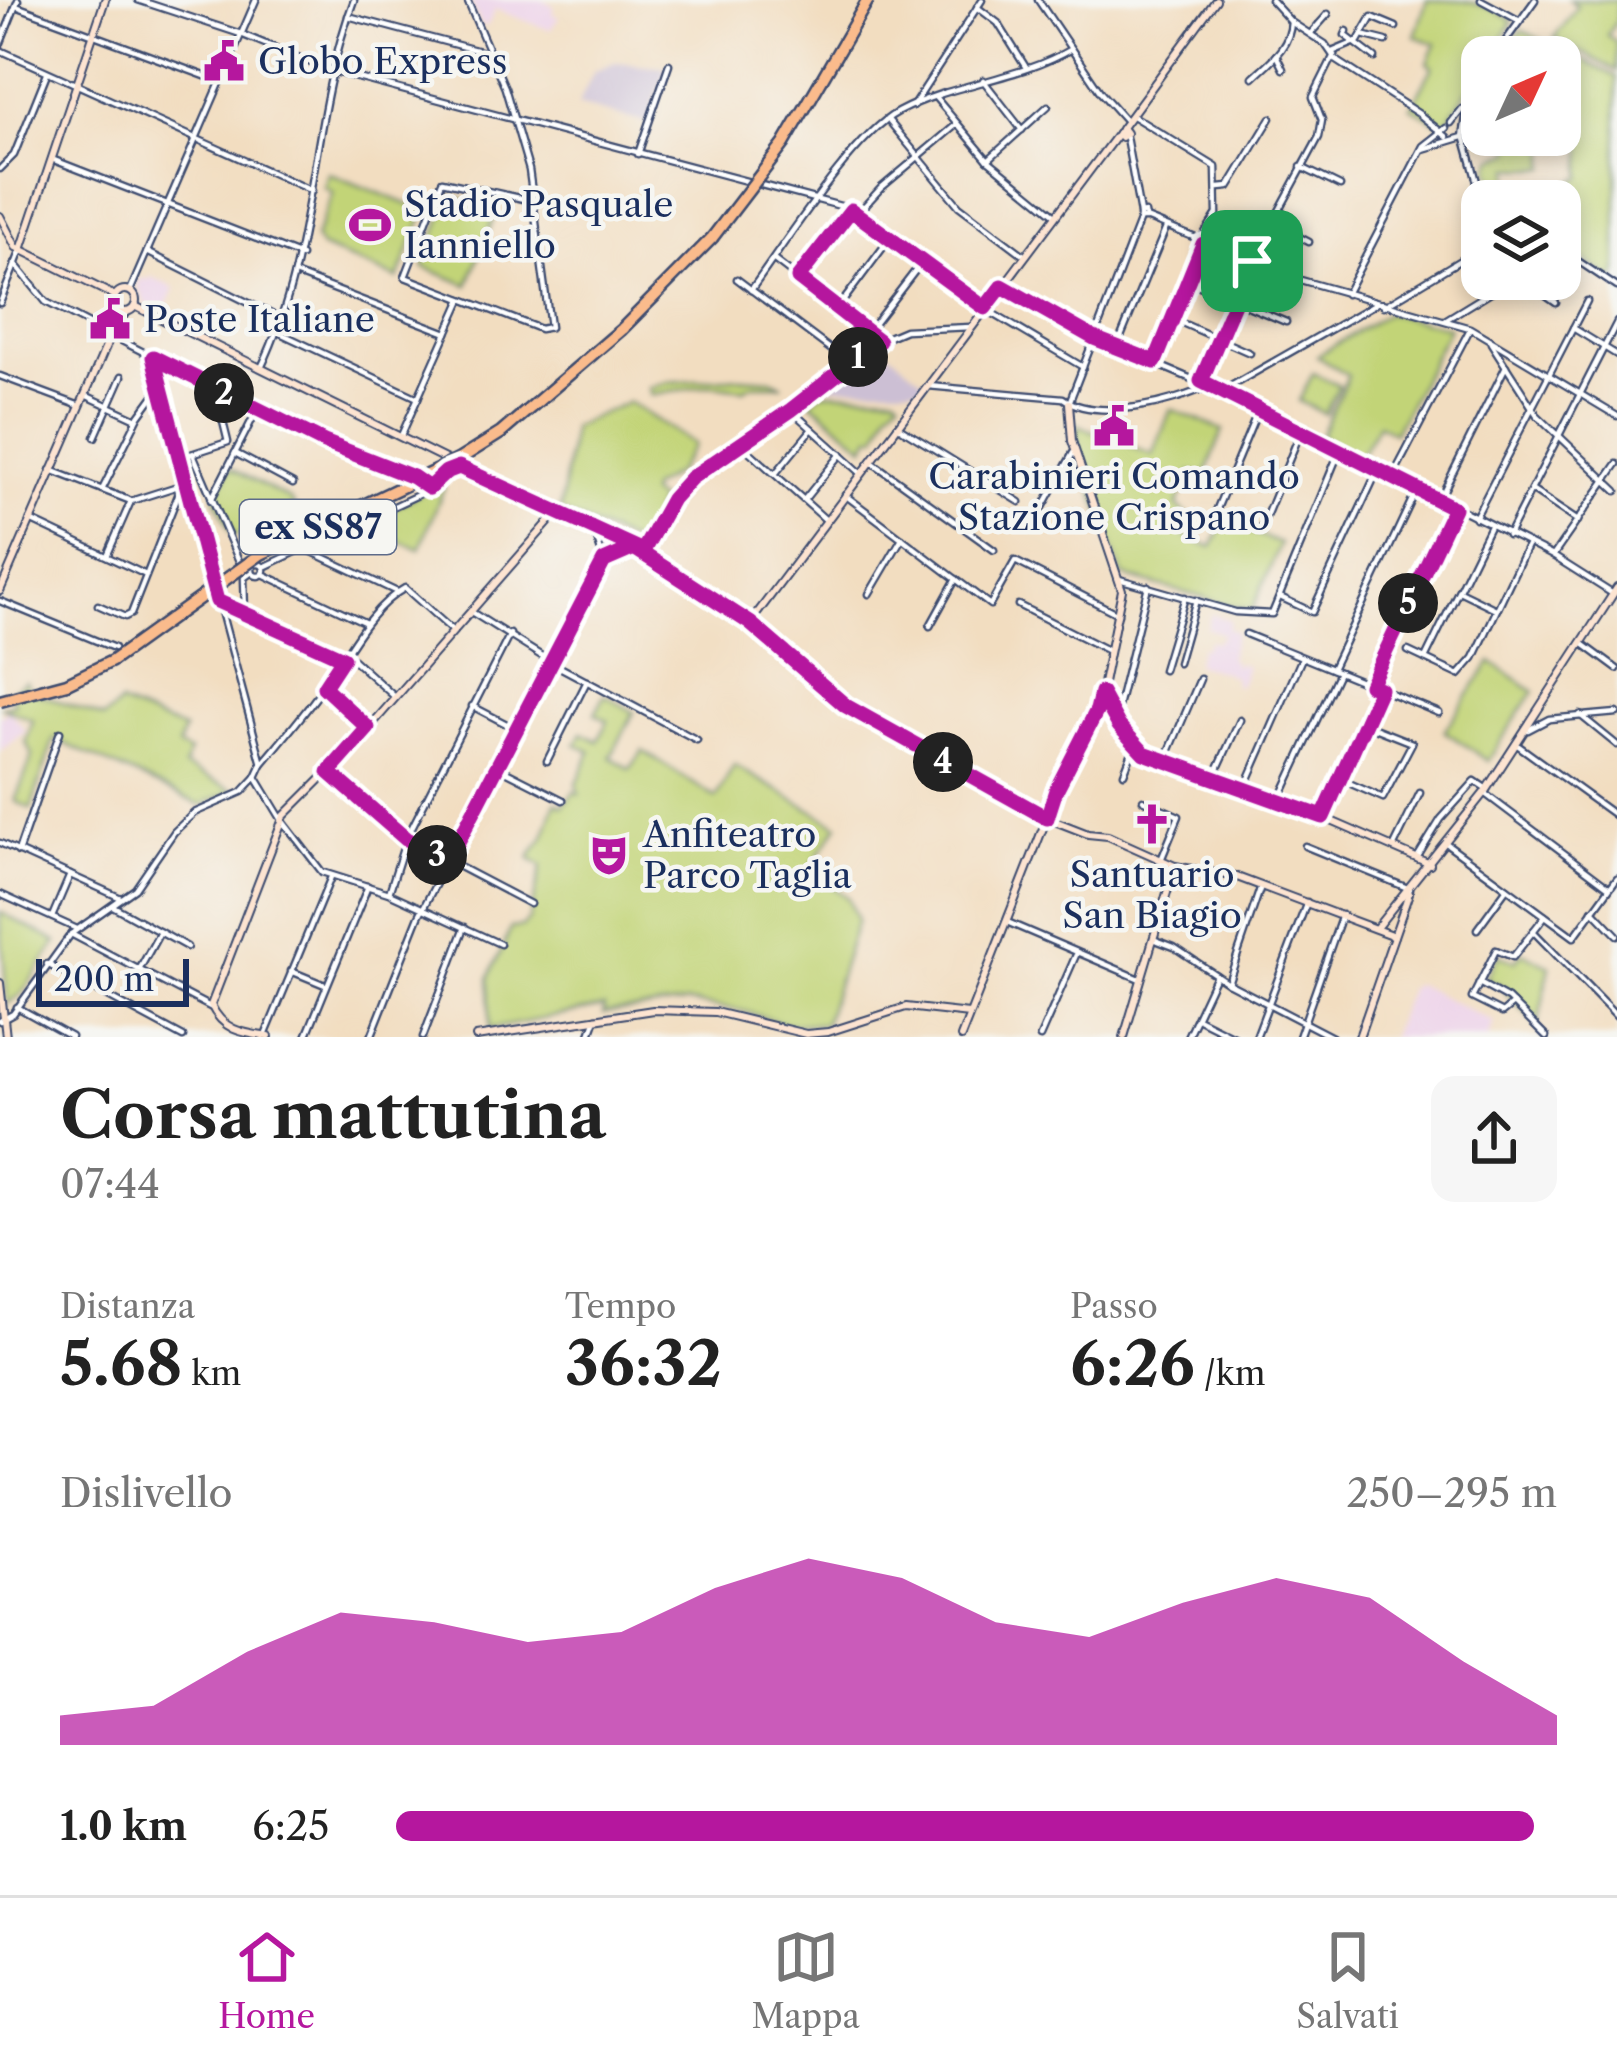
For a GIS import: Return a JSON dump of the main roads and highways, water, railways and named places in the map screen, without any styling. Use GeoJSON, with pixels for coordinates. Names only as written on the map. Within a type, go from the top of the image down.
{"type":"FeatureCollection","features":[{"type":"Feature","properties":{"kind":"highway","name":"ex SS87"},"geometry":{"type":"LineString","coordinates":[[0,701],[67,683],[112,661],[262,554],[458,460],[501,433],[622,329],[712,238],[784,144],[868,0]]}},
{"type":"Feature","properties":{"kind":"place","name":"Globo Express"},"geometry":{"type":"Point","coordinates":[224,61]}},
{"type":"Feature","properties":{"kind":"place","name":"Stadio Pasquale Ianniello"},"geometry":{"type":"Point","coordinates":[370,225]}},
{"type":"Feature","properties":{"kind":"place","name":"Poste Italiane"},"geometry":{"type":"Point","coordinates":[110,319]}},
{"type":"Feature","properties":{"kind":"place","name":"Carabinieri Comando Stazione Crispano"},"geometry":{"type":"Point","coordinates":[1114,426]}},
{"type":"Feature","properties":{"kind":"place","name":"Santuario San Biagio"},"geometry":{"type":"Point","coordinates":[1152,824]}},
{"type":"Feature","properties":{"kind":"place","name":"Anfiteatro Parco Taglia"},"geometry":{"type":"Point","coordinates":[609,855]}}]}
